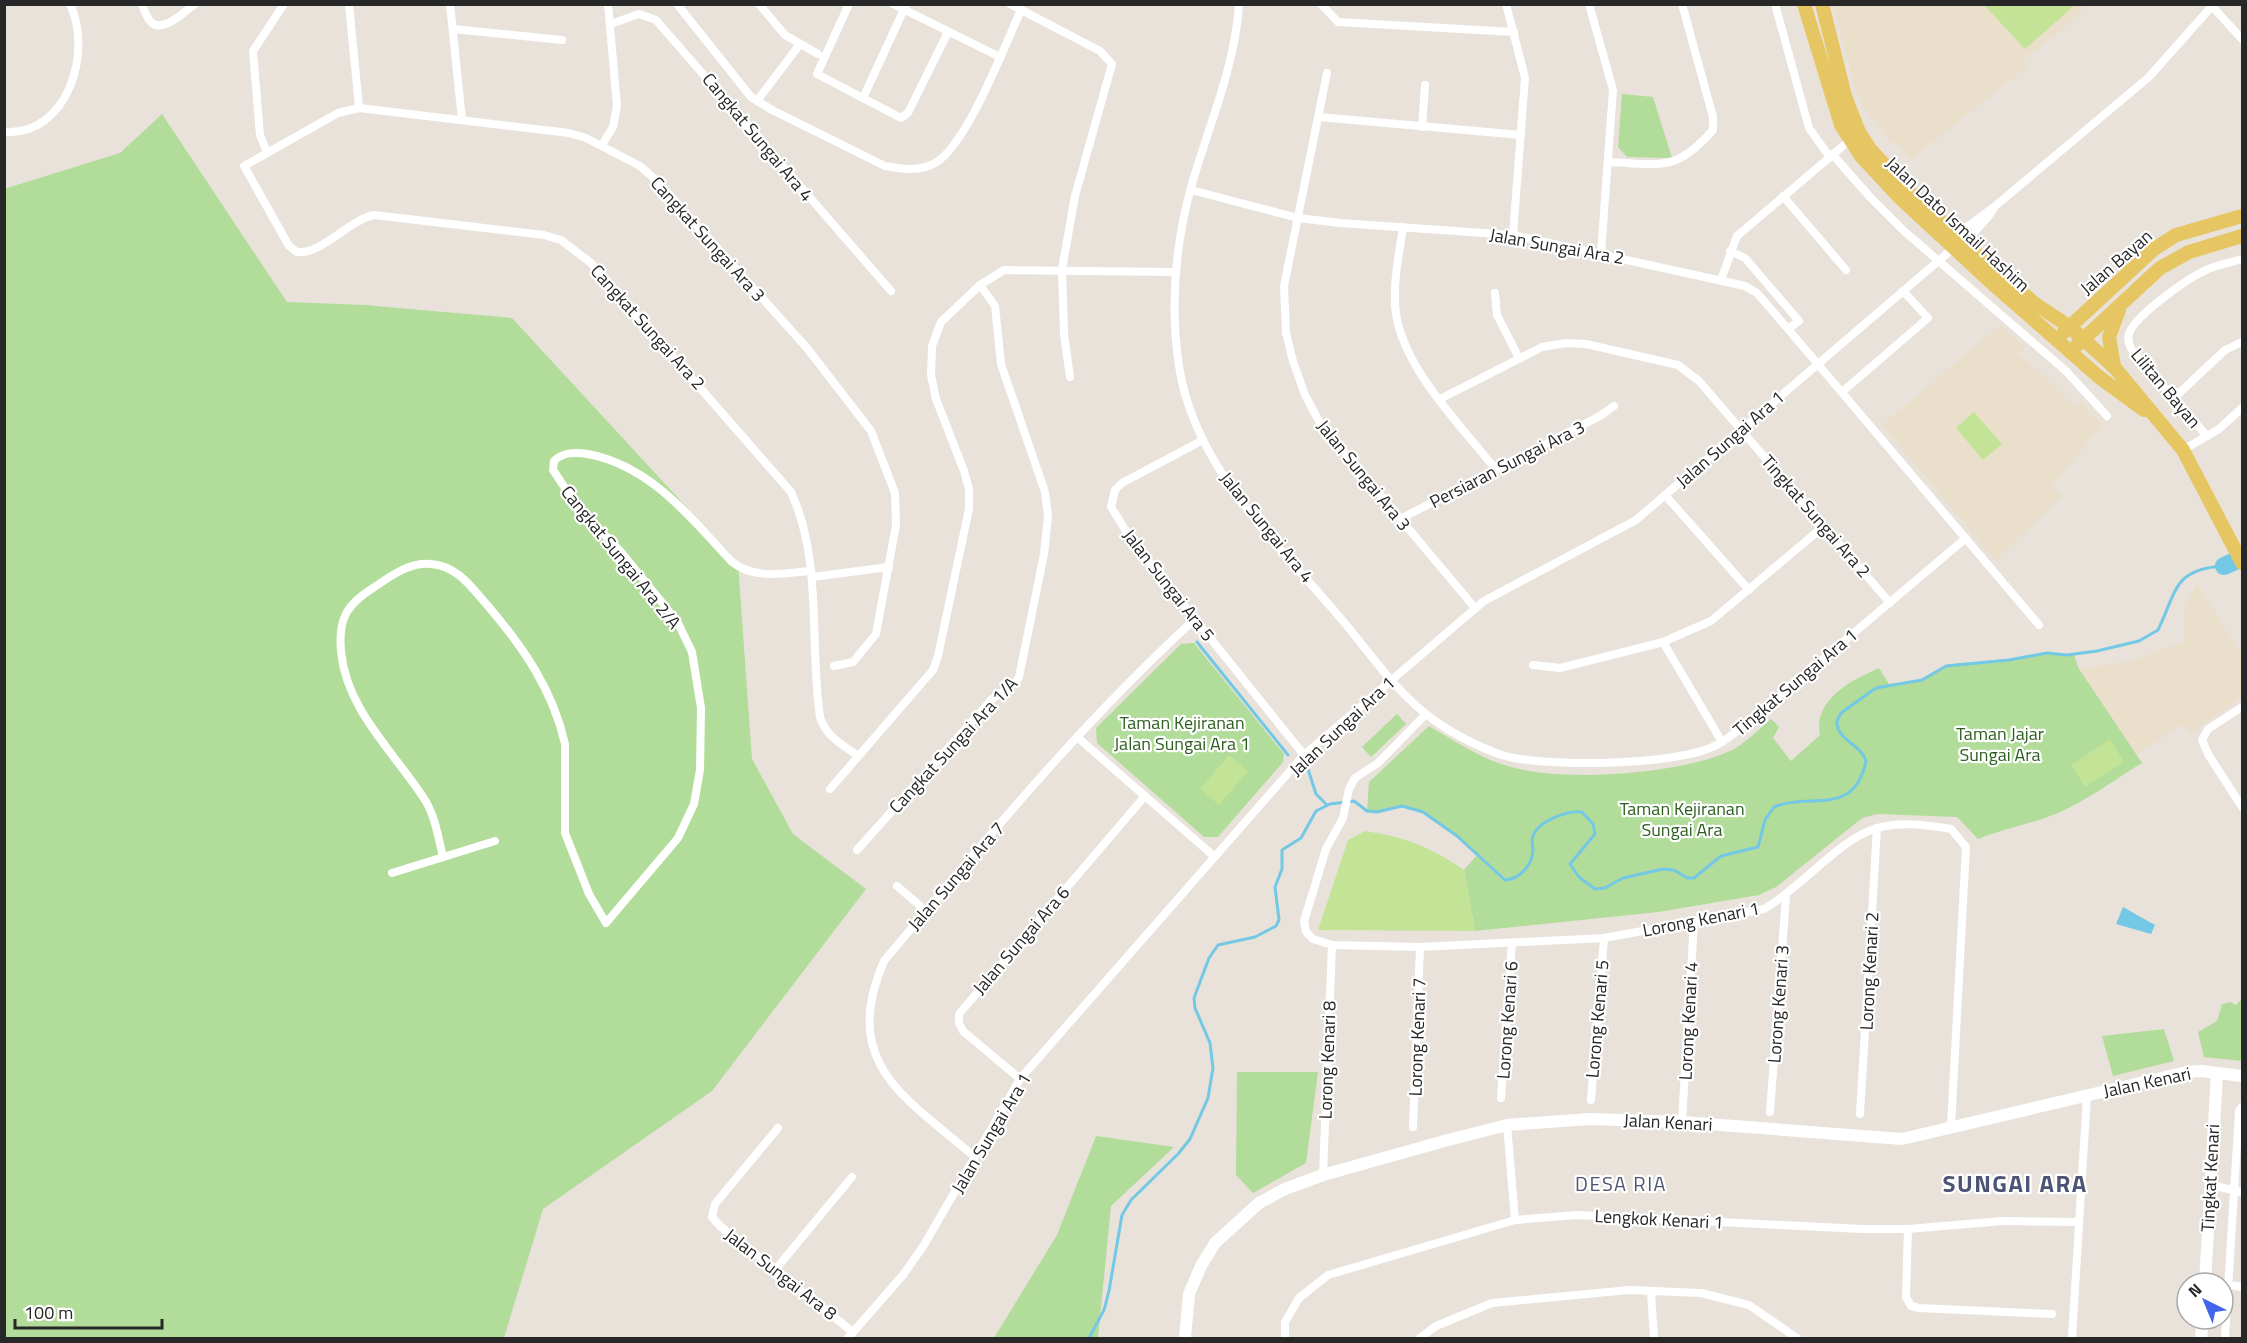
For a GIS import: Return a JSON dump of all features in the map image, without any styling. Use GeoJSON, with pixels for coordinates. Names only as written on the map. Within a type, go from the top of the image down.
{"type":"FeatureCollection","features":[{"type":"Feature","properties":{"kind":"main road","name":"Jalan Dato Ismail Hashim"},"geometry":{"type":"LineString","coordinates":[[1804,4],[1840,125],[1861,156],[1898,196],[2034,303],[2070,327],[2115,368],[2183,450],[2242,563]]}},
{"type":"Feature","properties":{"kind":"main road","name":"Jalan Dato Ismail Hashim"},"geometry":{"type":"LineString","coordinates":[[1822,4],[1831,51],[1859,132],[1870,149],[1900,183],[1948,228],[1962,246],[2056,339],[2099,377],[2159,419]]}},
{"type":"Feature","properties":{"kind":"main road","name":"Jalan Bayan"},"geometry":{"type":"LineString","coordinates":[[2056,339],[2154,249],[2176,235],[2242,216]]}},
{"type":"Feature","properties":{"kind":"main road","name":"Jalan Bayan"},"geometry":{"type":"LineString","coordinates":[[2070,352],[2124,300],[2174,259],[2242,236]]}},
{"type":"Feature","properties":{"kind":"main road"},"geometry":{"type":"LineString","coordinates":[[2115,368],[2109,337],[2114,318],[2124,300]]}},
{"type":"Feature","properties":{"kind":"street"},"geometry":{"type":"LineString","coordinates":[[4,132],[14,132],[38,124],[60,105],[73,85],[79,52],[74,13],[70,4]]}},
{"type":"Feature","properties":{"kind":"street"},"geometry":{"type":"LineString","coordinates":[[142,4],[152,23],[158,26],[165,25],[195,4]]}},
{"type":"Feature","properties":{"kind":"street"},"geometry":{"type":"LineString","coordinates":[[267,152],[260,135],[253,51],[284,4]]}},
{"type":"Feature","properties":{"kind":"street"},"geometry":{"type":"LineString","coordinates":[[349,4],[359,108]]}},
{"type":"Feature","properties":{"kind":"street"},"geometry":{"type":"LineString","coordinates":[[450,4],[462,120]]}},
{"type":"Feature","properties":{"kind":"street"},"geometry":{"type":"LineString","coordinates":[[602,145],[614,127],[616,115],[608,4]]}},
{"type":"Feature","properties":{"kind":"street"},"geometry":{"type":"LineString","coordinates":[[677,4],[687,21],[757,101],[885,166],[917,169],[935,164],[956,146],[1021,10]]}},
{"type":"Feature","properties":{"kind":"street"},"geometry":{"type":"LineString","coordinates":[[759,4],[775,25],[818,54]]}},
{"type":"Feature","properties":{"kind":"street"},"geometry":{"type":"LineString","coordinates":[[849,4],[817,74],[901,118],[905,117],[948,32]]}},
{"type":"Feature","properties":{"kind":"street"},"geometry":{"type":"LineString","coordinates":[[893,4],[905,7],[948,32],[1000,57]]}},
{"type":"Feature","properties":{"kind":"street"},"geometry":{"type":"LineString","coordinates":[[1010,4],[1100,51],[1112,64],[1075,196],[1062,269],[1064,334],[1070,377]]}},
{"type":"Feature","properties":{"kind":"street","name":"Jalan Sungai Ara 4"},"geometry":{"type":"LineString","coordinates":[[1239,4],[1237,39],[1191,190],[1174,272],[1179,367],[1186,395],[1203,440],[1232,489],[1392,679]]}},
{"type":"Feature","properties":{"kind":"street"},"geometry":{"type":"LineString","coordinates":[[1321,4],[1338,22],[1514,32]]}},
{"type":"Feature","properties":{"kind":"street"},"geometry":{"type":"LineString","coordinates":[[1506,4],[1525,78],[1513,235]]}},
{"type":"Feature","properties":{"kind":"street"},"geometry":{"type":"LineString","coordinates":[[1589,4],[1613,90],[1600,253]]}},
{"type":"Feature","properties":{"kind":"street"},"geometry":{"type":"LineString","coordinates":[[1608,162],[1675,162],[1686,157],[1713,130],[1713,117],[1682,4]]}},
{"type":"Feature","properties":{"kind":"street"},"geometry":{"type":"LineString","coordinates":[[1775,4],[1809,128],[1870,197],[1937,262],[2066,372],[2107,416]]}},
{"type":"Feature","properties":{"kind":"street"},"geometry":{"type":"LineString","coordinates":[[1948,228],[1967,227],[1994,207],[2149,77],[2211,5],[2242,39]]}},
{"type":"Feature","properties":{"kind":"street"},"geometry":{"type":"LineString","coordinates":[[863,98],[905,7]]}},
{"type":"Feature","properties":{"kind":"street","name":"Cangkat Sungai Ara 4"},"geometry":{"type":"LineString","coordinates":[[611,24],[639,14],[656,20],[891,291]]}},
{"type":"Feature","properties":{"kind":"street"},"geometry":{"type":"LineString","coordinates":[[453,29],[562,40]]}},
{"type":"Feature","properties":{"kind":"street"},"geometry":{"type":"LineString","coordinates":[[757,101],[800,44]]}},
{"type":"Feature","properties":{"kind":"street","name":"Jalan Sungai Ara 3"},"geometry":{"type":"LineString","coordinates":[[1327,73],[1298,218],[1287,261],[1284,286],[1286,333],[1293,361],[1305,395],[1320,423],[1475,608]]}},
{"type":"Feature","properties":{"kind":"street"},"geometry":{"type":"LineString","coordinates":[[1422,127],[1425,86]]}},
{"type":"Feature","properties":{"kind":"street","name":"Cangkat Sungai Ara 3"},"geometry":{"type":"LineString","coordinates":[[244,166],[338,113],[359,108],[569,133],[602,145],[640,166],[657,181],[807,348],[871,431],[895,493],[896,525],[876,634],[853,662],[834,666]]}},
{"type":"Feature","properties":{"kind":"street"},"geometry":{"type":"LineString","coordinates":[[1319,117],[1521,135]]}},
{"type":"Feature","properties":{"kind":"street"},"geometry":{"type":"LineString","coordinates":[[1721,280],[1737,236],[1850,140]]}},
{"type":"Feature","properties":{"kind":"street","name":"Cangkat Sungai Ara 2"},"geometry":{"type":"LineString","coordinates":[[244,166],[289,246],[297,252],[312,250],[363,218],[374,215],[544,235],[561,240],[578,251],[618,290],[791,492],[803,519],[811,574],[820,717],[827,732],[857,755]]}},
{"type":"Feature","properties":{"kind":"street","name":"Jalan Sungai Ara 2"},"geometry":{"type":"LineString","coordinates":[[1191,190],[1298,218],[1513,235],[1745,286],[1757,293],[1818,364]]}},
{"type":"Feature","properties":{"kind":"street"},"geometry":{"type":"LineString","coordinates":[[1782,196],[1846,270]]}},
{"type":"Feature","properties":{"kind":"street"},"geometry":{"type":"LineString","coordinates":[[1962,246],[1991,215],[1994,207]]}},
{"type":"Feature","properties":{"kind":"street"},"geometry":{"type":"LineString","coordinates":[[1403,227],[1395,286],[1396,312],[1402,342],[1410,359],[1496,470]]}},
{"type":"Feature","properties":{"kind":"street","name":"Jalan Sungai Ara 1"},"geometry":{"type":"LineString","coordinates":[[851,1335],[903,1275],[924,1245],[1020,1079],[1304,755],[1475,608],[1494,595],[1628,525],[1937,262],[1962,246]]}},
{"type":"Feature","properties":{"kind":"street"},"geometry":{"type":"LineString","coordinates":[[1730,251],[1745,258],[1799,321],[1788,330]]}},
{"type":"Feature","properties":{"kind":"street","name":"Lilitan Bayan"},"geometry":{"type":"LineString","coordinates":[[2207,436],[2133,352],[2128,342],[2129,334],[2133,326],[2164,298],[2197,275],[2242,259]]}},
{"type":"Feature","properties":{"kind":"street"},"geometry":{"type":"LineString","coordinates":[[830,789],[857,755],[933,670],[938,656],[969,509],[969,489],[936,399],[931,375],[932,346],[941,322],[980,285],[1004,270],[1174,272]]}},
{"type":"Feature","properties":{"kind":"street","name":"Cangkat Sungai Ara 1/A"},"geometry":{"type":"LineString","coordinates":[[857,850],[992,699],[1016,682],[1019,677],[1044,554],[1048,516],[1045,492],[1001,364],[995,306],[980,285]]}},
{"type":"Feature","properties":{"kind":"street"},"geometry":{"type":"LineString","coordinates":[[1842,392],[1928,318],[1903,291]]}},
{"type":"Feature","properties":{"kind":"street"},"geometry":{"type":"LineString","coordinates":[[1495,293],[1497,315],[1519,358]]}},
{"type":"Feature","properties":{"kind":"street"},"geometry":{"type":"LineString","coordinates":[[2174,398],[2225,350],[2242,342]]}},
{"type":"Feature","properties":{"kind":"street","name":"Tingkat Sungai Ara 2"},"geometry":{"type":"LineString","coordinates":[[1440,399],[1542,347],[1566,343],[1586,344],[1678,365],[1699,381],[1890,603]]}},
{"type":"Feature","properties":{"kind":"street"},"geometry":{"type":"LineString","coordinates":[[1818,364],[2038,625]]}},
{"type":"Feature","properties":{"kind":"street","name":"Persiaran Sungai Ara 3"},"geometry":{"type":"LineString","coordinates":[[1400,519],[1600,416],[1614,406]]}},
{"type":"Feature","properties":{"kind":"street","name":"Lilitan Bayan"},"geometry":{"type":"LineString","coordinates":[[2183,450],[2207,436],[2242,408]]}},
{"type":"Feature","properties":{"kind":"street","name":"Jalan Sungai Ara 5"},"geometry":{"type":"LineString","coordinates":[[1203,440],[1122,483],[1115,490],[1110,507],[1131,539],[1304,755]]}},
{"type":"Feature","properties":{"kind":"street","name":"Cangkat Sungai Ara 2/A"},"geometry":{"type":"LineString","coordinates":[[443,857],[436,826],[424,798],[388,752],[358,704],[341,651],[346,609],[355,599],[401,570],[423,564],[434,564],[464,577],[521,644],[545,688],[565,744],[565,833],[589,894],[606,923],[678,838],[694,804],[700,770],[700,708],[692,652],[677,621],[621,552],[577,506],[553,470],[554,461],[567,453],[582,453],[602,457],[633,471],[660,488],[676,502],[732,562],[746,572],[763,575],[811,574]]}},
{"type":"Feature","properties":{"kind":"street"},"geometry":{"type":"LineString","coordinates":[[1665,495],[1749,590]]}},
{"type":"Feature","properties":{"kind":"street"},"geometry":{"type":"LineString","coordinates":[[1533,665],[1560,668],[1663,642],[1711,621],[1824,526]]}},
{"type":"Feature","properties":{"kind":"street","name":"Tingkat Sungai Ara 1"},"geometry":{"type":"LineString","coordinates":[[1392,679],[1426,714],[1494,753],[1533,760],[1608,762],[1655,759],[1695,753],[1722,742],[1739,730],[1966,538]]}},
{"type":"Feature","properties":{"kind":"street"},"geometry":{"type":"LineString","coordinates":[[811,574],[889,567]]}},
{"type":"Feature","properties":{"kind":"street","name":"Jalan Sungai Ara 7"},"geometry":{"type":"LineString","coordinates":[[974,1156],[904,1098],[890,1082],[879,1064],[869,1028],[874,984],[884,961],[1077,737],[1143,667],[1195,619]]}},
{"type":"Feature","properties":{"kind":"street"},"geometry":{"type":"LineString","coordinates":[[1663,642],[1722,742]]}},
{"type":"Feature","properties":{"kind":"street"},"geometry":{"type":"LineString","coordinates":[[2242,707],[2208,729],[2202,740],[2208,754],[2242,807]]}},
{"type":"Feature","properties":{"kind":"street","name":"Lorong Kenari 1"},"geometry":{"type":"LineString","coordinates":[[1426,714],[1378,763],[1355,778],[1349,789],[1346,810],[1326,849],[1304,921],[1306,932],[1313,939],[1332,945],[1420,947],[1604,938],[1764,909],[1786,896],[1856,837],[1877,828],[1912,823],[1951,829],[1966,847],[1951,1126]]}},
{"type":"Feature","properties":{"kind":"street"},"geometry":{"type":"LineString","coordinates":[[1077,737],[1215,857]]}},
{"type":"Feature","properties":{"kind":"street","name":"Jalan Sungai Ara 6"},"geometry":{"type":"LineString","coordinates":[[1020,1079],[963,1031],[959,1023],[959,1014],[1145,796]]}},
{"type":"Feature","properties":{"kind":"street","name":"Lorong Kenari 2"},"geometry":{"type":"LineString","coordinates":[[1860,1114],[1877,828]]}},
{"type":"Feature","properties":{"kind":"street"},"geometry":{"type":"LineString","coordinates":[[392,873],[495,841]]}},
{"type":"Feature","properties":{"kind":"street"},"geometry":{"type":"LineString","coordinates":[[897,886],[926,910]]}},
{"type":"Feature","properties":{"kind":"street","name":"Lorong Kenari 3"},"geometry":{"type":"LineString","coordinates":[[1770,1112],[1786,896]]}},
{"type":"Feature","properties":{"kind":"street","name":"Lorong Kenari 4"},"geometry":{"type":"LineString","coordinates":[[1682,1122],[1694,921]]}},
{"type":"Feature","properties":{"kind":"street","name":"Lorong Kenari 5"},"geometry":{"type":"LineString","coordinates":[[1591,1100],[1604,938]]}},
{"type":"Feature","properties":{"kind":"street","name":"Lorong Kenari 6"},"geometry":{"type":"LineString","coordinates":[[1501,1098],[1512,943]]}},
{"type":"Feature","properties":{"kind":"street","name":"Lorong Kenari 8"},"geometry":{"type":"LineString","coordinates":[[1323,1175],[1332,945]]}},
{"type":"Feature","properties":{"kind":"street","name":"Lorong Kenari 7"},"geometry":{"type":"LineString","coordinates":[[1413,1127],[1420,947]]}},
{"type":"Feature","properties":{"kind":"street","name":"Jalan Kenari"},"geometry":{"type":"LineString","coordinates":[[1185,1338],[1189,1294],[1201,1266],[1215,1243],[1258,1203],[1285,1189],[1323,1175],[1507,1125],[1590,1119],[1682,1122],[1902,1138],[2187,1072],[2242,1076]]}},
{"type":"Feature","properties":{"kind":"street","name":"Tingkat Kenari"},"geometry":{"type":"LineString","coordinates":[[2206,1271],[2217,1073]]}},
{"type":"Feature","properties":{"kind":"street"},"geometry":{"type":"LineString","coordinates":[[2072,1338],[2087,1095]]}},
{"type":"Feature","properties":{"kind":"street"},"geometry":{"type":"LineString","coordinates":[[2229,1271],[2239,1191],[2240,1111],[2242,1107]]}},
{"type":"Feature","properties":{"kind":"street"},"geometry":{"type":"LineString","coordinates":[[1507,1125],[1515,1220]]}},
{"type":"Feature","properties":{"kind":"street","name":"Jalan Sungai Ara 8"},"geometry":{"type":"LineString","coordinates":[[777,1128],[716,1204],[712,1217],[851,1335]]}},
{"type":"Feature","properties":{"kind":"street"},"geometry":{"type":"LineString","coordinates":[[775,1270],[852,1177]]}},
{"type":"Feature","properties":{"kind":"street"},"geometry":{"type":"LineString","coordinates":[[2210,1185],[2239,1191]]}},
{"type":"Feature","properties":{"kind":"street","name":"Lengkok Kenari 1"},"geometry":{"type":"LineString","coordinates":[[1285,1338],[1285,1322],[1299,1298],[1328,1275],[1515,1220],[1577,1215],[1908,1229],[2004,1221],[2079,1222]]}},
{"type":"Feature","properties":{"kind":"street"},"geometry":{"type":"LineString","coordinates":[[1908,1229],[1906,1297],[1911,1306],[2052,1314]]}},
{"type":"Feature","properties":{"kind":"street"},"geometry":{"type":"LineString","coordinates":[[1651,1291],[1654,1338]]}},
{"type":"Feature","properties":{"kind":"street"},"geometry":{"type":"LineString","coordinates":[[1420,1338],[1436,1326],[1502,1301],[1651,1291],[1701,1293],[1749,1305],[1797,1338]]}},
{"type":"Feature","properties":{"kind":"shaded area"},"geometry":{"type":"Polygon","coordinates":[[[1833,5],[2088,5],[2057,34],[2023,60],[2028,66],[1910,160],[1895,142],[1892,144],[1864,108],[1856,92],[1833,5]]]}},
{"type":"Feature","properties":{"kind":"shaded area"},"geometry":{"type":"Polygon","coordinates":[[[2000,325],[2025,347],[2018,354],[2052,383],[2073,406],[2080,401],[2102,425],[2052,486],[2062,496],[1996,561],[1882,425],[2000,325]]]}},
{"type":"Feature","properties":{"kind":"shaded area"},"geometry":{"type":"Polygon","coordinates":[[[2197,584],[2242,655],[2242,697],[2190,734],[2183,724],[2136,755],[2079,669],[2131,661],[2184,642],[2185,605],[2197,584]]]}},
{"type":"Feature","properties":{"kind":"green space"},"geometry":{"type":"Polygon","coordinates":[[[1984,5],[2075,5],[2025,49],[1984,5]]]}},
{"type":"Feature","properties":{"kind":"green space"},"geometry":{"type":"Polygon","coordinates":[[[1622,94],[1653,97],[1672,158],[1627,157],[1618,147],[1622,94]]]}},
{"type":"Feature","properties":{"kind":"green space"},"geometry":{"type":"Polygon","coordinates":[[[162,114],[287,302],[364,305],[512,318],[738,563],[752,759],[793,834],[866,889],[712,1091],[543,1209],[504,1338],[5,1338],[4,189],[120,153],[162,114]]]}},
{"type":"Feature","properties":{"kind":"green space"},"geometry":{"type":"Polygon","coordinates":[[[1974,412],[2002,444],[1983,460],[1956,428],[1974,412]]]}},
{"type":"Feature","properties":{"kind":"green space","name":"Taman Kejiranan Jalan Sungai Ara 1"},"geometry":{"type":"Polygon","coordinates":[[[1194,643],[1284,754],[1283,762],[1218,837],[1204,837],[1097,743],[1096,728],[1181,644],[1194,643]]]}},
{"type":"Feature","properties":{"kind":"green space"},"geometry":{"type":"Polygon","coordinates":[[[2047,653],[2074,655],[2079,669],[2142,763],[2058,813],[1978,839],[1957,817],[1878,814],[1862,818],[1776,887],[1759,895],[1658,912],[1475,931],[1464,870],[1477,855],[1444,825],[1414,809],[1400,806],[1367,811],[1369,782],[1429,726],[1492,761],[1504,765],[1538,772],[1594,775],[1656,770],[1711,758],[1737,747],[1771,719],[1779,727],[1773,738],[1791,761],[1820,735],[1819,722],[1828,701],[1857,678],[1879,668],[1889,684],[1922,680],[1941,668],[1958,663],[2009,660],[2047,653]]]}},
{"type":"Feature","properties":{"kind":"green space"},"geometry":{"type":"Polygon","coordinates":[[[1397,714],[1406,724],[1371,757],[1362,747],[1397,714]]]}},
{"type":"Feature","properties":{"kind":"green space"},"geometry":{"type":"Polygon","coordinates":[[[2110,739],[2124,762],[2085,787],[2071,765],[2110,739]]]}},
{"type":"Feature","properties":{"kind":"green space"},"geometry":{"type":"Polygon","coordinates":[[[1229,755],[1248,771],[1219,805],[1200,789],[1229,755]]]}},
{"type":"Feature","properties":{"kind":"green space"},"geometry":{"type":"Polygon","coordinates":[[[1365,831],[1393,836],[1417,844],[1464,870],[1475,931],[1318,930],[1348,840],[1365,831]]]}},
{"type":"Feature","properties":{"kind":"green space"},"geometry":{"type":"Polygon","coordinates":[[[2242,999],[2242,1061],[2204,1057],[2198,1032],[2217,1021],[2222,1004],[2230,1002],[2236,1005],[2242,999]]]}},
{"type":"Feature","properties":{"kind":"green space"},"geometry":{"type":"Polygon","coordinates":[[[2164,1029],[2174,1061],[2113,1076],[2102,1036],[2164,1029]]]}},
{"type":"Feature","properties":{"kind":"green space"},"geometry":{"type":"Polygon","coordinates":[[[1237,1072],[1318,1072],[1306,1163],[1253,1193],[1236,1175],[1237,1072]]]}},
{"type":"Feature","properties":{"kind":"green space"},"geometry":{"type":"Polygon","coordinates":[[[1096,1136],[1174,1147],[1111,1206],[1098,1338],[994,1338],[1057,1235],[1096,1136]]]}},
{"type":"Feature","properties":{"kind":"water"},"geometry":{"type":"Polygon","coordinates":[[[2123,907],[2155,925],[2151,934],[2116,924],[2123,907]]]}},
{"type":"Feature","properties":{"kind":"waterway"},"geometry":{"type":"LineString","coordinates":[[2224,566],[2242,558]]}},
{"type":"Feature","properties":{"kind":"waterway"},"geometry":{"type":"LineString","coordinates":[[1089,1338],[1104,1310],[1122,1215],[1131,1200],[1178,1154],[1190,1139],[1208,1098],[1213,1068],[1210,1043],[1195,1008],[1194,998],[1209,958],[1218,945],[1255,937],[1276,926],[1279,920],[1275,887],[1282,869],[1282,850],[1301,838],[1316,811],[1330,804],[1354,801],[1367,811],[1377,812],[1402,806],[1423,812],[1457,836],[1505,880],[1516,877],[1528,866],[1533,851],[1533,836],[1541,826],[1562,815],[1582,812],[1593,824],[1595,834],[1570,864],[1579,877],[1595,889],[1605,888],[1623,878],[1663,869],[1674,870],[1687,878],[1694,878],[1721,856],[1758,847],[1765,820],[1774,807],[1788,803],[1829,800],[1841,797],[1852,790],[1860,779],[1866,761],[1859,750],[1840,733],[1837,721],[1841,713],[1876,688],[1922,680],[1946,666],[2009,660],[2047,653],[2067,655],[2139,641],[2158,630],[2174,593],[2186,577],[2207,568],[2224,566]]}},
{"type":"Feature","properties":{"kind":"waterway"},"geometry":{"type":"LineString","coordinates":[[1197,642],[1288,755]]}},
{"type":"Feature","properties":{"kind":"waterway"},"geometry":{"type":"LineString","coordinates":[[1308,769],[1316,794],[1327,805]]}},
{"type":"Feature","properties":{"kind":"district","name":"DESA RIA"},"geometry":{"type":"Point","coordinates":[1621,1183]}},
{"type":"Feature","properties":{"kind":"district","name":"SUNGAI ARA"},"geometry":{"type":"Point","coordinates":[2015,1183]}},
{"type":"Feature","properties":{"kind":"park label","name":"Taman Jajar Sungai Ara"},"geometry":{"type":"Point","coordinates":[2000,743]}},
{"type":"Feature","properties":{"kind":"park label","name":"Taman Kejiranan Sungai Ara"},"geometry":{"type":"Point","coordinates":[1682,818]}}]}
